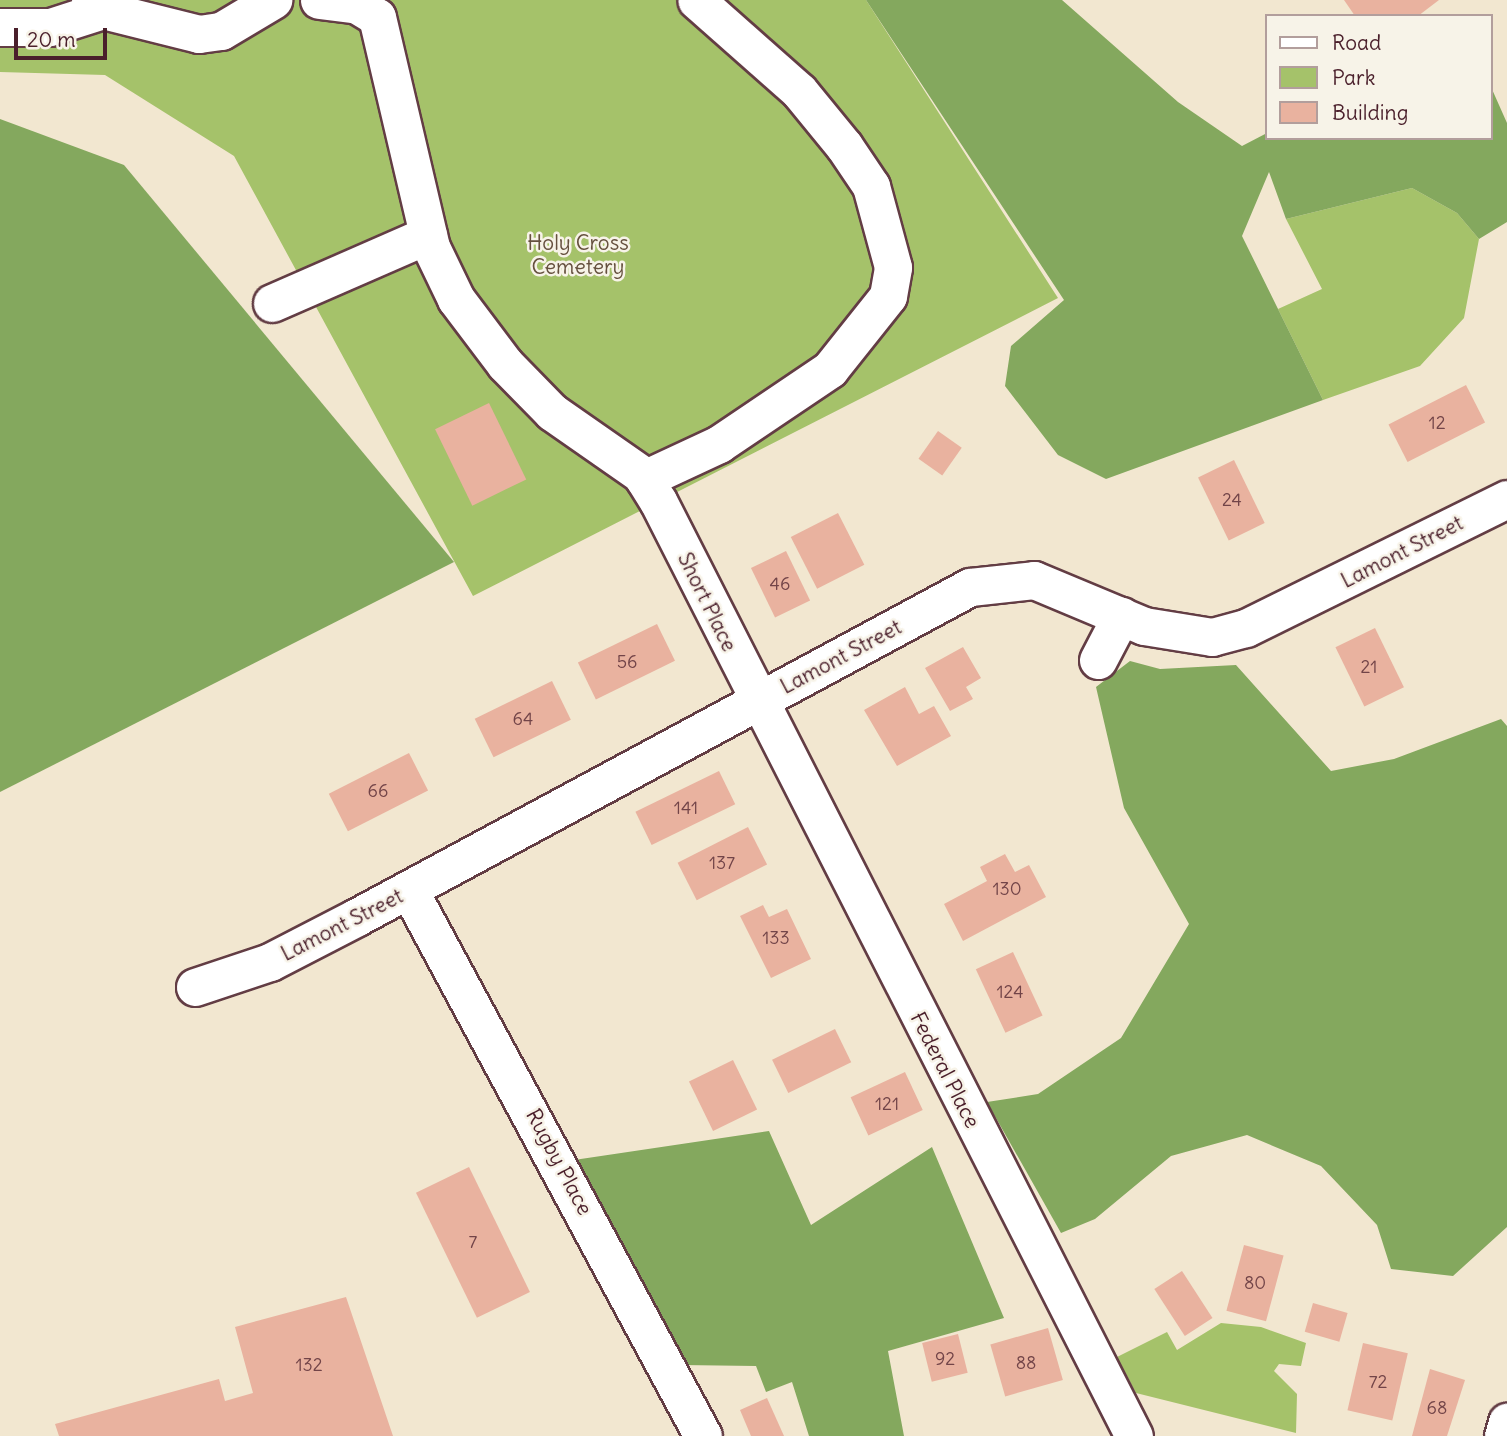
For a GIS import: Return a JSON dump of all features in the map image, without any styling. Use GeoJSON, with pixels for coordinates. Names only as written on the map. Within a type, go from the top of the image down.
{"type":"FeatureCollection","features":[{"type":"Feature","properties":{"kind":"street"},"geometry":{"type":"LineString","coordinates":[[0,27],[50,27],[96,5],[199,34],[221,31],[273,0]]}},
{"type":"Feature","properties":{"kind":"street"},"geometry":{"type":"LineString","coordinates":[[319,0],[374,6],[428,234],[456,299],[505,364],[552,412],[651,490],[830,369],[888,296],[893,267],[871,186],[844,146],[799,90],[696,0]]}},
{"type":"Feature","properties":{"kind":"street"},"geometry":{"type":"LineString","coordinates":[[272,303],[428,234]]}},
{"type":"Feature","properties":{"kind":"street","name":"Short Place"},"geometry":{"type":"LineString","coordinates":[[651,490],[756,703]]}},
{"type":"Feature","properties":{"kind":"street","name":"Lamont Street"},"geometry":{"type":"LineString","coordinates":[[195,987],[270,962],[409,891],[970,587],[1034,580],[1178,637],[1246,628],[1507,499]]}},
{"type":"Feature","properties":{"kind":"street"},"geometry":{"type":"LineString","coordinates":[[1098,660],[1121,616]]}},
{"type":"Feature","properties":{"kind":"street","name":"Federal Place"},"geometry":{"type":"LineString","coordinates":[[756,703],[1134,1436]]}},
{"type":"Feature","properties":{"kind":"street","name":"Rugby Place"},"geometry":{"type":"LineString","coordinates":[[409,891],[703,1436]]}},
{"type":"Feature","properties":{"kind":"street"},"geometry":{"type":"LineString","coordinates":[[1503,1436],[1507,1422]]}},
{"type":"Feature","properties":{"kind":"green space","name":"Holy Cross Cemetery"},"geometry":{"type":"Polygon","coordinates":[[[0,0],[866,0],[1058,298],[473,596],[234,156],[105,75],[0,72],[0,0]]]}},
{"type":"Feature","properties":{"kind":"green space"},"geometry":{"type":"Polygon","coordinates":[[[866,0],[1062,0],[1178,102],[1242,146],[1266,134],[1266,140],[1493,140],[1493,92],[1507,123],[1507,222],[1479,239],[1457,213],[1412,188],[1286,219],[1269,172],[1242,236],[1323,400],[1106,479],[1058,455],[1005,386],[1011,346],[1064,300],[866,0]]]}},
{"type":"Feature","properties":{"kind":"green space"},"geometry":{"type":"Polygon","coordinates":[[[0,119],[124,165],[454,562],[0,792],[0,119]]]}},
{"type":"Feature","properties":{"kind":"green space"},"geometry":{"type":"Polygon","coordinates":[[[1412,188],[1457,213],[1479,239],[1464,318],[1420,366],[1323,400],[1278,309],[1322,289],[1286,219],[1412,188]]]}},
{"type":"Feature","properties":{"kind":"green space"},"geometry":{"type":"Polygon","coordinates":[[[1130,661],[1160,669],[1236,665],[1331,771],[1394,759],[1501,719],[1507,726],[1507,1227],[1453,1276],[1391,1269],[1377,1225],[1321,1166],[1247,1135],[1171,1156],[1095,1219],[1061,1233],[987,1102],[1038,1094],[1121,1038],[1189,924],[1124,808],[1096,687],[1130,661]]]}},
{"type":"Feature","properties":{"kind":"green space"},"geometry":{"type":"Polygon","coordinates":[[[769,1131],[811,1225],[932,1147],[1004,1318],[888,1351],[904,1436],[809,1436],[792,1382],[766,1392],[756,1366],[681,1365],[574,1160],[769,1131]]]}},
{"type":"Feature","properties":{"kind":"green space"},"geometry":{"type":"Polygon","coordinates":[[[1221,1323],[1261,1327],[1306,1343],[1301,1366],[1279,1364],[1274,1371],[1297,1394],[1296,1433],[1136,1393],[1117,1357],[1167,1332],[1177,1350],[1221,1323]]]}},
{"type":"Feature","properties":{"kind":"building"},"geometry":{"type":"Polygon","coordinates":[[[1344,0],[1439,0],[1421,14],[1354,14],[1344,0]]]}},
{"type":"Feature","properties":{"kind":"building"},"geometry":{"type":"Polygon","coordinates":[[[1466,385],[1485,422],[1408,462],[1388,424],[1466,385]]]}},
{"type":"Feature","properties":{"kind":"building"},"geometry":{"type":"Polygon","coordinates":[[[489,403],[526,479],[472,506],[435,429],[489,403]]]}},
{"type":"Feature","properties":{"kind":"building"},"geometry":{"type":"Polygon","coordinates":[[[938,431],[962,448],[942,475],[918,459],[938,431]]]}},
{"type":"Feature","properties":{"kind":"building"},"geometry":{"type":"Polygon","coordinates":[[[1234,460],[1265,523],[1229,540],[1198,478],[1234,460]]]}},
{"type":"Feature","properties":{"kind":"building"},"geometry":{"type":"Polygon","coordinates":[[[838,513],[864,565],[817,589],[791,537],[838,513]]]}},
{"type":"Feature","properties":{"kind":"building"},"geometry":{"type":"Polygon","coordinates":[[[786,551],[810,600],[775,618],[751,568],[786,551]]]}},
{"type":"Feature","properties":{"kind":"building"},"geometry":{"type":"Polygon","coordinates":[[[657,624],[675,661],[596,699],[578,663],[657,624]]]}},
{"type":"Feature","properties":{"kind":"building"},"geometry":{"type":"Polygon","coordinates":[[[1375,628],[1404,687],[1364,707],[1335,647],[1375,628]]]}},
{"type":"Feature","properties":{"kind":"building"},"geometry":{"type":"Polygon","coordinates":[[[963,647],[981,678],[966,687],[973,699],[950,711],[925,668],[963,647]]]}},
{"type":"Feature","properties":{"kind":"building"},"geometry":{"type":"Polygon","coordinates":[[[552,681],[571,720],[494,757],[475,719],[552,681]]]}},
{"type":"Feature","properties":{"kind":"building"},"geometry":{"type":"Polygon","coordinates":[[[905,687],[919,714],[934,706],[951,736],[897,766],[864,710],[905,687]]]}},
{"type":"Feature","properties":{"kind":"building"},"geometry":{"type":"Polygon","coordinates":[[[409,753],[428,790],[348,831],[329,794],[409,753]]]}},
{"type":"Feature","properties":{"kind":"building"},"geometry":{"type":"Polygon","coordinates":[[[719,771],[735,804],[652,845],[635,812],[719,771]]]}},
{"type":"Feature","properties":{"kind":"building"},"geometry":{"type":"Polygon","coordinates":[[[748,827],[767,864],[697,900],[678,863],[748,827]]]}},
{"type":"Feature","properties":{"kind":"building"},"geometry":{"type":"Polygon","coordinates":[[[1005,854],[1015,872],[1029,865],[1046,897],[963,941],[944,904],[987,881],[980,867],[1005,854]]]}},
{"type":"Feature","properties":{"kind":"building"},"geometry":{"type":"Polygon","coordinates":[[[763,905],[769,917],[787,909],[811,959],[771,978],[740,916],[763,905]]]}},
{"type":"Feature","properties":{"kind":"building"},"geometry":{"type":"Polygon","coordinates":[[[1013,952],[1043,1015],[1005,1033],[976,969],[1013,952]]]}},
{"type":"Feature","properties":{"kind":"building"},"geometry":{"type":"Polygon","coordinates":[[[835,1029],[851,1062],[788,1093],[772,1060],[835,1029]]]}},
{"type":"Feature","properties":{"kind":"building"},"geometry":{"type":"Polygon","coordinates":[[[733,1060],[757,1109],[713,1131],[689,1081],[733,1060]]]}},
{"type":"Feature","properties":{"kind":"building"},"geometry":{"type":"Polygon","coordinates":[[[905,1072],[923,1110],[868,1135],[851,1097],[905,1072]]]}},
{"type":"Feature","properties":{"kind":"building"},"geometry":{"type":"Polygon","coordinates":[[[469,1167],[530,1292],[477,1318],[416,1193],[469,1167]]]}},
{"type":"Feature","properties":{"kind":"building"},"geometry":{"type":"Polygon","coordinates":[[[1244,1245],[1284,1256],[1266,1321],[1226,1311],[1244,1245]]]}},
{"type":"Feature","properties":{"kind":"building"},"geometry":{"type":"Polygon","coordinates":[[[1182,1271],[1212,1318],[1185,1336],[1154,1289],[1182,1271]]]}},
{"type":"Feature","properties":{"kind":"building"},"geometry":{"type":"Polygon","coordinates":[[[346,1297],[393,1436],[59,1436],[55,1424],[219,1379],[225,1401],[253,1393],[235,1327],[346,1297]]]}},
{"type":"Feature","properties":{"kind":"building"},"geometry":{"type":"Polygon","coordinates":[[[1313,1303],[1348,1313],[1339,1342],[1305,1332],[1313,1303]]]}},
{"type":"Feature","properties":{"kind":"building"},"geometry":{"type":"Polygon","coordinates":[[[1048,1328],[1063,1380],[1005,1396],[990,1345],[1048,1328]]]}},
{"type":"Feature","properties":{"kind":"building"},"geometry":{"type":"Polygon","coordinates":[[[958,1334],[968,1373],[932,1382],[922,1343],[958,1334]]]}},
{"type":"Feature","properties":{"kind":"building"},"geometry":{"type":"Polygon","coordinates":[[[1363,1343],[1408,1353],[1392,1421],[1347,1410],[1363,1343]]]}},
{"type":"Feature","properties":{"kind":"building"},"geometry":{"type":"Polygon","coordinates":[[[1430,1369],[1465,1380],[1447,1436],[1412,1436],[1430,1369]]]}},
{"type":"Feature","properties":{"kind":"building"},"geometry":{"type":"Polygon","coordinates":[[[767,1398],[784,1436],[751,1436],[740,1410],[767,1398]]]}}]}
